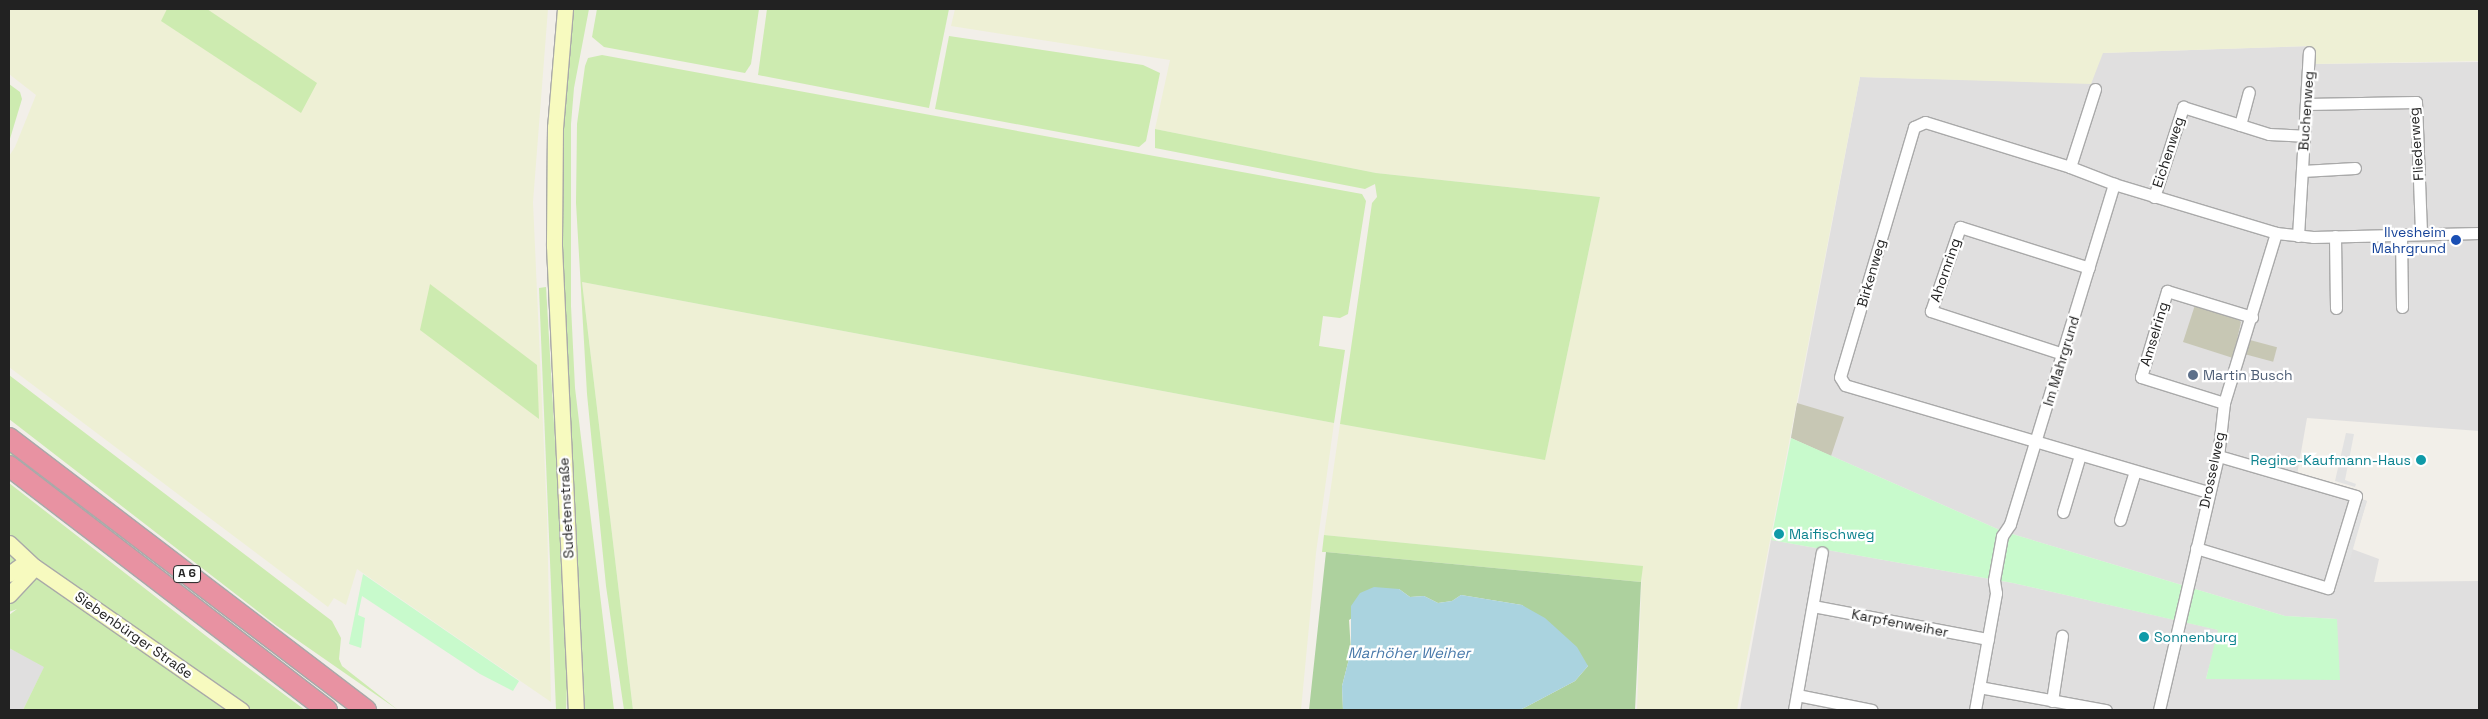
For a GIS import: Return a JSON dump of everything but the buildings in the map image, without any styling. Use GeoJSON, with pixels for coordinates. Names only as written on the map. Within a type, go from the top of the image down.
{"type":"FeatureCollection","features":[{"type":"Feature","properties":{"kind":"highway","name":"A 6"},"geometry":{"type":"LineString","coordinates":[[9,438],[366,710]]}},
{"type":"Feature","properties":{"kind":"highway","name":"A 6"},"geometry":{"type":"LineString","coordinates":[[9,466],[327,710]]}},
{"type":"Feature","properties":{"kind":"main road","name":"Sudetenstraße"},"geometry":{"type":"LineString","coordinates":[[565,9],[555,127],[555,305],[576,710]]}},
{"type":"Feature","properties":{"kind":"main road","name":"Siebenbürger Straße"},"geometry":{"type":"LineString","coordinates":[[9,543],[31,564],[240,710]]}},
{"type":"Feature","properties":{"kind":"main road","name":"Siebenbürger Straße"},"geometry":{"type":"LineString","coordinates":[[9,554],[31,564]]}},
{"type":"Feature","properties":{"kind":"main road"},"geometry":{"type":"LineString","coordinates":[[9,574],[31,564]]}},
{"type":"Feature","properties":{"kind":"main road"},"geometry":{"type":"LineString","coordinates":[[9,595],[31,564]]}},
{"type":"Feature","properties":{"kind":"street","name":"Buchenweg"},"geometry":{"type":"LineString","coordinates":[[2298,236],[2310,52]]}},
{"type":"Feature","properties":{"kind":"street"},"geometry":{"type":"LineString","coordinates":[[2070,167],[2095,89]]}},
{"type":"Feature","properties":{"kind":"street"},"geometry":{"type":"LineString","coordinates":[[2240,125],[2249,92]]}},
{"type":"Feature","properties":{"kind":"street","name":"Fliederweg"},"geometry":{"type":"LineString","coordinates":[[2306,104],[2416,102],[2421,234]]}},
{"type":"Feature","properties":{"kind":"street","name":"Eichenweg"},"geometry":{"type":"LineString","coordinates":[[2154,196],[2183,107],[2269,134],[2304,136]]}},
{"type":"Feature","properties":{"kind":"street","name":"Birkenweg"},"geometry":{"type":"LineString","coordinates":[[2114,184],[2070,167],[1925,122],[1914,127],[1840,377],[1845,385],[2208,492]]}},
{"type":"Feature","properties":{"kind":"street","name":"Buchenweg"},"geometry":{"type":"LineString","coordinates":[[2302,171],[2355,168]]}},
{"type":"Feature","properties":{"kind":"street"},"geometry":{"type":"LineString","coordinates":[[2114,184],[2276,233],[2298,236],[2479,233]]}},
{"type":"Feature","properties":{"kind":"street","name":"Im Mahrgrund"},"geometry":{"type":"LineString","coordinates":[[1975,710],[1988,639],[2002,536],[2010,524],[2090,268],[2114,184]]}},
{"type":"Feature","properties":{"kind":"street","name":"Ahornring"},"geometry":{"type":"LineString","coordinates":[[2063,354],[1931,311],[1960,227],[2090,268]]}},
{"type":"Feature","properties":{"kind":"street","name":"Drosselweg"},"geometry":{"type":"LineString","coordinates":[[2159,710],[2208,492],[2218,456],[2224,403],[2252,317],[2276,233]]}},
{"type":"Feature","properties":{"kind":"street"},"geometry":{"type":"LineString","coordinates":[[2401,235],[2402,307]]}},
{"type":"Feature","properties":{"kind":"street"},"geometry":{"type":"LineString","coordinates":[[2335,236],[2336,308]]}},
{"type":"Feature","properties":{"kind":"street","name":"Amselring"},"geometry":{"type":"LineString","coordinates":[[2224,403],[2141,377],[2167,292],[2252,317]]}},
{"type":"Feature","properties":{"kind":"street"},"geometry":{"type":"LineString","coordinates":[[2063,512],[2080,455]]}},
{"type":"Feature","properties":{"kind":"street"},"geometry":{"type":"LineString","coordinates":[[2196,548],[2328,588],[2356,496],[2218,456]]}},
{"type":"Feature","properties":{"kind":"street"},"geometry":{"type":"LineString","coordinates":[[2120,520],[2135,471]]}},
{"type":"Feature","properties":{"kind":"street"},"geometry":{"type":"LineString","coordinates":[[1794,710],[1822,552]]}},
{"type":"Feature","properties":{"kind":"street","name":"Karpfenweiher"},"geometry":{"type":"LineString","coordinates":[[1813,606],[1988,639]]}},
{"type":"Feature","properties":{"kind":"street"},"geometry":{"type":"LineString","coordinates":[[2052,701],[2062,636]]}},
{"type":"Feature","properties":{"kind":"street"},"geometry":{"type":"LineString","coordinates":[[1979,687],[2106,710]]}},
{"type":"Feature","properties":{"kind":"street"},"geometry":{"type":"LineString","coordinates":[[1797,695],[1872,710]]}},
{"type":"Feature","properties":{"kind":"shaded area"},"geometry":{"type":"Polygon","coordinates":[[[9,9],[548,9],[533,202],[547,516],[551,702],[357,569],[346,605],[334,598],[328,607],[9,367],[9,156],[15,147],[36,95],[9,74],[9,9]]]}},
{"type":"Feature","properties":{"kind":"shaded area"},"geometry":{"type":"Polygon","coordinates":[[[955,9],[2479,9],[2479,61],[2312,64],[2311,46],[2103,53],[2091,84],[1860,77],[1737,710],[1637,710],[1642,566],[1324,535],[1340,424],[1545,459],[1600,197],[1376,173],[1155,129],[1170,60],[951,26],[955,9]]]}},
{"type":"Feature","properties":{"kind":"shaded area"},"geometry":{"type":"Polygon","coordinates":[[[2311,46],[2312,64],[2479,62],[2479,431],[2307,418],[2297,475],[2367,501],[2352,549],[2379,559],[2374,582],[2479,581],[2479,710],[1740,710],[1771,540],[2013,583],[2219,630],[2206,679],[2337,619],[2285,616],[2002,531],[1791,438],[1860,77],[2091,83],[2102,53],[2311,46]]]}},
{"type":"Feature","properties":{"kind":"shaded area"},"geometry":{"type":"Polygon","coordinates":[[[582,282],[1334,423],[1316,553],[1301,710],[633,710],[582,282]]]}},
{"type":"Feature","properties":{"kind":"shaded area"},"geometry":{"type":"Polygon","coordinates":[[[2195,305],[2234,316],[2241,322],[2233,358],[2183,342],[2195,305]]]}},
{"type":"Feature","properties":{"kind":"shaded area"},"geometry":{"type":"Polygon","coordinates":[[[2250,340],[2277,347],[2273,362],[2246,354],[2250,340]]]}},
{"type":"Feature","properties":{"kind":"shaded area"},"geometry":{"type":"Polygon","coordinates":[[[1797,403],[1844,417],[1831,456],[1791,438],[1797,403]]]}},
{"type":"Feature","properties":{"kind":"shaded area"},"geometry":{"type":"Polygon","coordinates":[[[2346,433],[2354,434],[2345,480],[2356,484],[2355,487],[2335,481],[2346,433]]]}},
{"type":"Feature","properties":{"kind":"shaded area"},"geometry":{"type":"Polygon","coordinates":[[[2360,499],[2367,501],[2350,561],[2343,559],[2360,499]]]}},
{"type":"Feature","properties":{"kind":"shaded area"},"geometry":{"type":"Polygon","coordinates":[[[9,648],[45,666],[23,710],[9,710],[9,648]]]}},
{"type":"Feature","properties":{"kind":"green space"},"geometry":{"type":"Polygon","coordinates":[[[167,9],[207,9],[317,83],[301,113],[161,21],[167,9]]]}},
{"type":"Feature","properties":{"kind":"green space"},"geometry":{"type":"Polygon","coordinates":[[[570,9],[589,9],[574,88],[571,124],[571,306],[575,388],[614,710],[585,710],[558,228],[570,9]]]}},
{"type":"Feature","properties":{"kind":"green space"},"geometry":{"type":"Polygon","coordinates":[[[597,9],[759,9],[751,64],[745,73],[604,47],[592,37],[597,9]]]}},
{"type":"Feature","properties":{"kind":"green space"},"geometry":{"type":"Polygon","coordinates":[[[767,9],[949,9],[929,108],[758,75],[767,9]]]}},
{"type":"Feature","properties":{"kind":"green space"},"geometry":{"type":"Polygon","coordinates":[[[949,36],[1143,65],[1160,73],[1146,141],[1139,147],[935,109],[949,36]]]}},
{"type":"Feature","properties":{"kind":"green space"},"geometry":{"type":"Polygon","coordinates":[[[602,55],[1362,194],[1366,201],[1348,314],[1340,318],[1323,316],[1319,346],[1345,350],[1334,423],[582,282],[633,710],[624,710],[606,586],[587,394],[576,203],[577,124],[585,66],[588,58],[602,55]]]}},
{"type":"Feature","properties":{"kind":"green space"},"geometry":{"type":"Polygon","coordinates":[[[9,84],[20,92],[22,99],[9,142],[9,84]]]}},
{"type":"Feature","properties":{"kind":"green space"},"geometry":{"type":"Polygon","coordinates":[[[1155,129],[1376,173],[1600,197],[1545,460],[1340,424],[1372,203],[1377,197],[1375,184],[1365,189],[1155,148],[1155,129]]]}},
{"type":"Feature","properties":{"kind":"green space"},"geometry":{"type":"Polygon","coordinates":[[[430,284],[537,365],[539,419],[420,330],[430,284]]]}},
{"type":"Feature","properties":{"kind":"green space"},"geometry":{"type":"Polygon","coordinates":[[[546,287],[568,663],[566,710],[556,710],[539,288],[546,287]]]}},
{"type":"Feature","properties":{"kind":"green space"},"geometry":{"type":"Polygon","coordinates":[[[9,375],[332,621],[341,638],[339,659],[342,666],[398,710],[277,626],[9,419],[9,375]]]}},
{"type":"Feature","properties":{"kind":"green space"},"geometry":{"type":"Polygon","coordinates":[[[1791,438],[2002,531],[2285,616],[2337,619],[2340,680],[2206,679],[2218,630],[2013,583],[1771,540],[1791,438]]]}},
{"type":"Feature","properties":{"kind":"green space"},"geometry":{"type":"Polygon","coordinates":[[[9,449],[107,524],[139,551],[9,454],[9,449]]]}},
{"type":"Feature","properties":{"kind":"green space"},"geometry":{"type":"Polygon","coordinates":[[[9,483],[305,710],[23,710],[44,667],[9,648],[9,615],[17,609],[9,612],[9,604],[46,566],[9,564],[9,483]]]}},
{"type":"Feature","properties":{"kind":"green space"},"geometry":{"type":"Polygon","coordinates":[[[1324,535],[1643,566],[1641,582],[1322,552],[1324,535]]]}},
{"type":"Feature","properties":{"kind":"green space"},"geometry":{"type":"Polygon","coordinates":[[[1326,552],[1641,582],[1635,710],[1520,710],[1575,681],[1588,666],[1522,605],[1461,595],[1452,601],[1438,603],[1424,596],[1410,597],[1399,589],[1349,620],[1351,651],[1342,686],[1343,710],[1309,710],[1326,552]]]}},
{"type":"Feature","properties":{"kind":"green space"},"geometry":{"type":"Polygon","coordinates":[[[363,574],[519,681],[513,691],[480,674],[362,596],[358,615],[365,618],[361,648],[349,644],[363,574]]]}},
{"type":"Feature","properties":{"kind":"water","name":"Marhöher Weiher"},"geometry":{"type":"Polygon","coordinates":[[[1374,587],[1399,589],[1410,597],[1424,596],[1438,603],[1452,601],[1461,595],[1522,605],[1545,618],[1577,647],[1588,666],[1575,681],[1520,710],[1343,710],[1342,686],[1351,651],[1351,606],[1360,593],[1374,587]]]}},
{"type":"Feature","properties":{"kind":"place","name":"Ilvesheim Mahrgrund"},"geometry":{"type":"Point","coordinates":[2456,240]}},
{"type":"Feature","properties":{"kind":"place","name":"Martin Busch"},"geometry":{"type":"Point","coordinates":[2193,375]}},
{"type":"Feature","properties":{"kind":"place","name":"Regine-Kaufmann-Haus"},"geometry":{"type":"Point","coordinates":[2421,460]}},
{"type":"Feature","properties":{"kind":"place","name":"Maifischweg"},"geometry":{"type":"Point","coordinates":[1779,534]}},
{"type":"Feature","properties":{"kind":"place","name":"Sonnenburg"},"geometry":{"type":"Point","coordinates":[2144,637]}}]}
